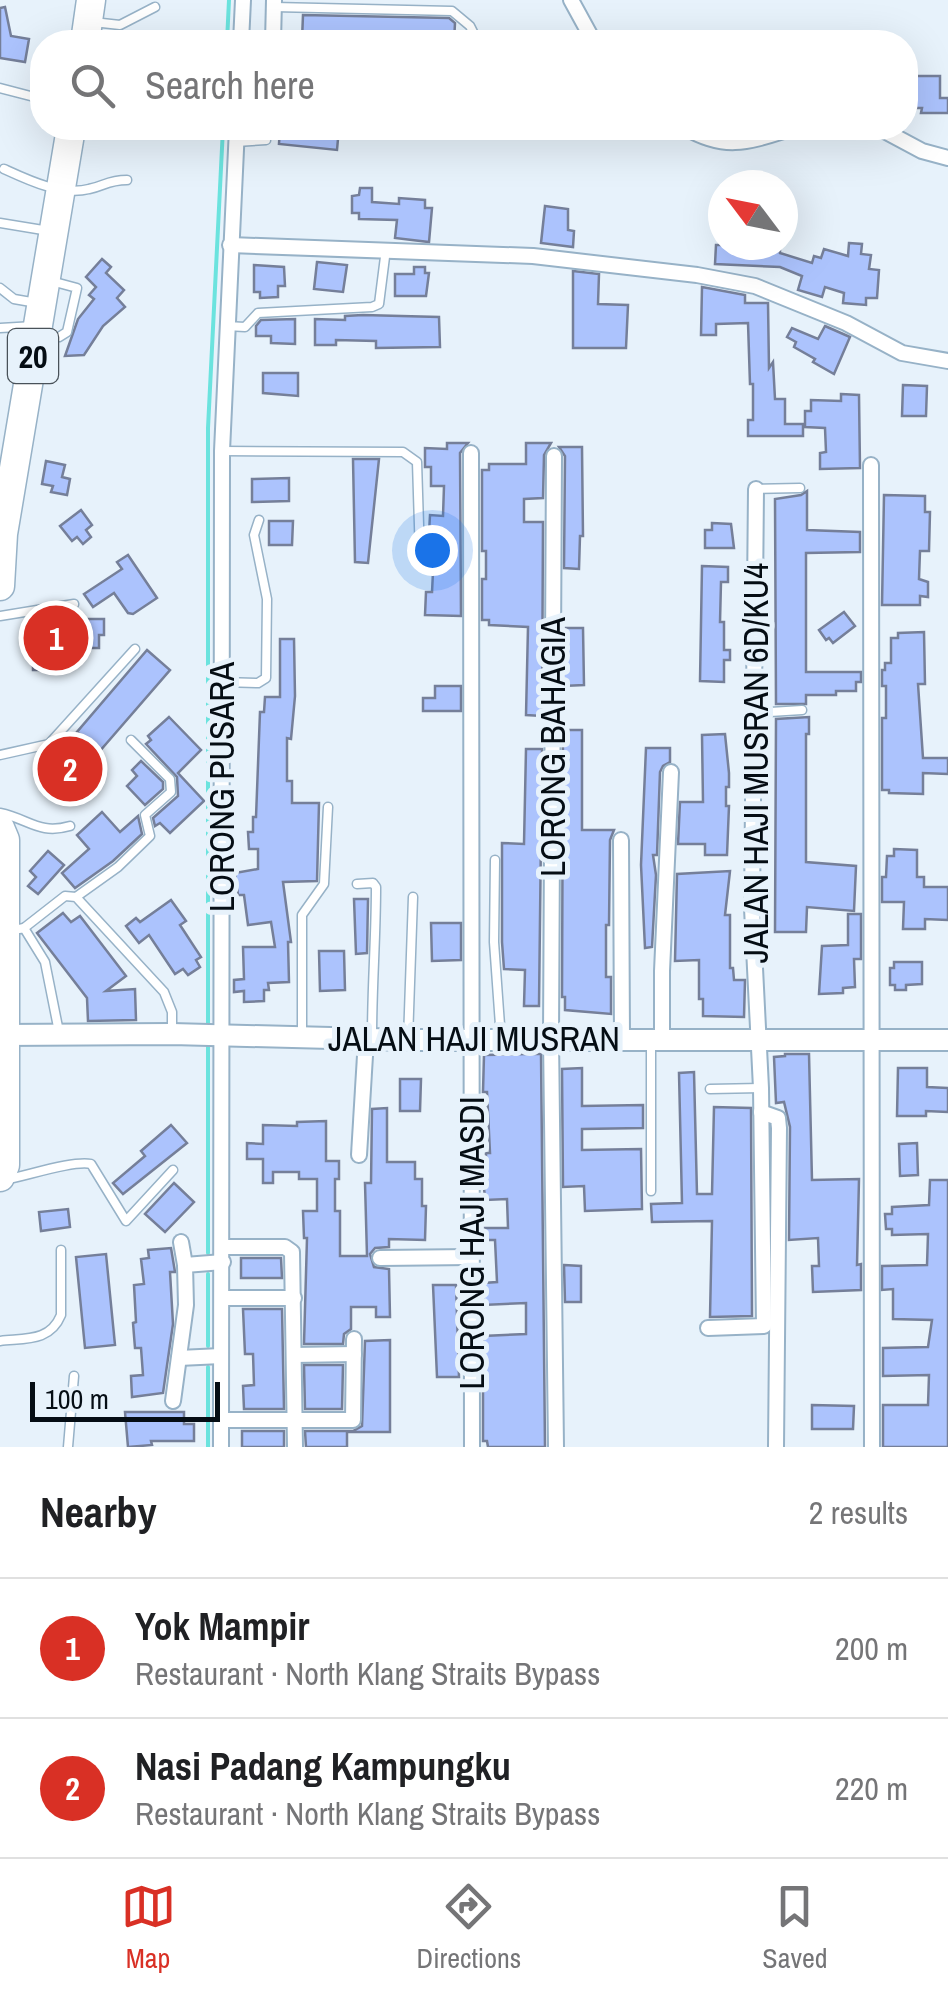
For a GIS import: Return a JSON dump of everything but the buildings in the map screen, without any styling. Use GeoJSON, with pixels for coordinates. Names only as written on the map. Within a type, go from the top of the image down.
{"type":"FeatureCollection","features":[{"type":"Feature","properties":{"kind":"highway","name":"20"},"geometry":{"type":"LineString","coordinates":[[0,586],[9,441],[40,312],[69,140]]}},
{"type":"Feature","properties":{"kind":"highway"},"geometry":{"type":"LineString","coordinates":[[0,828],[5,840],[14,929],[2,976],[4,1165],[0,1179]]}},
{"type":"Feature","properties":{"kind":"street"},"geometry":{"type":"LineString","coordinates":[[242,30],[243,0]]}},
{"type":"Feature","properties":{"kind":"street"},"geometry":{"type":"LineString","coordinates":[[572,0],[588,30]]}},
{"type":"Feature","properties":{"kind":"street"},"geometry":{"type":"LineString","coordinates":[[273,30],[274,3]]}},
{"type":"Feature","properties":{"kind":"street","name":"LORONG PUSARA"},"geometry":{"type":"LineString","coordinates":[[221,1447],[222,450],[237,140]]}},
{"type":"Feature","properties":{"kind":"street"},"geometry":{"type":"LineString","coordinates":[[901,140],[948,158]]}},
{"type":"Feature","properties":{"kind":"street"},"geometry":{"type":"LineString","coordinates":[[230,245],[533,256],[697,275],[756,286],[846,323],[902,352],[948,361]]}},
{"type":"Feature","properties":{"kind":"street","name":"LORONG HAJI MASDI"},"geometry":{"type":"LineString","coordinates":[[470,452],[472,1447]]}},
{"type":"Feature","properties":{"kind":"street","name":"LORONG BAHAGIA"},"geometry":{"type":"LineString","coordinates":[[554,456],[551,1038],[556,1447]]}},
{"type":"Feature","properties":{"kind":"street"},"geometry":{"type":"LineString","coordinates":[[871,465],[872,1447]]}},
{"type":"Feature","properties":{"kind":"street","name":"JALAN HAJI MUSRAN 6D/KU4"},"geometry":{"type":"LineString","coordinates":[[708,1328],[764,1326],[761,1088],[752,908],[756,489]]}},
{"type":"Feature","properties":{"kind":"street"},"geometry":{"type":"LineString","coordinates":[[659,1032],[672,772]]}},
{"type":"Feature","properties":{"kind":"street"},"geometry":{"type":"LineString","coordinates":[[621,840],[622,1039]]}},
{"type":"Feature","properties":{"kind":"street","name":"JALAN HAJI MUSRAN"},"geometry":{"type":"LineString","coordinates":[[2,1035],[370,1035],[408,1040],[471,1040],[622,1039],[659,1032],[870,1042],[948,1040]]}},
{"type":"Feature","properties":{"kind":"street"},"geometry":{"type":"LineString","coordinates":[[358,1155],[370,1035]]}},
{"type":"Feature","properties":{"kind":"street"},"geometry":{"type":"LineString","coordinates":[[761,1112],[778,1118],[780,1128],[776,1447]]}},
{"type":"Feature","properties":{"kind":"street"},"geometry":{"type":"LineString","coordinates":[[173,1401],[186,1304],[181,1242]]}},
{"type":"Feature","properties":{"kind":"street"},"geometry":{"type":"LineString","coordinates":[[185,1265],[224,1254],[285,1247],[292,1252],[294,1447]]}},
{"type":"Feature","properties":{"kind":"street"},"geometry":{"type":"LineString","coordinates":[[380,1258],[470,1256]]}},
{"type":"Feature","properties":{"kind":"street"},"geometry":{"type":"LineString","coordinates":[[222,1298],[294,1298]]}},
{"type":"Feature","properties":{"kind":"street"},"geometry":{"type":"LineString","coordinates":[[222,1420],[353,1420],[354,1347],[294,1355]]}},
{"type":"Feature","properties":{"kind":"street"},"geometry":{"type":"LineString","coordinates":[[178,1358],[221,1356]]}},
{"type":"Feature","properties":{"kind":"lane"},"geometry":{"type":"LineString","coordinates":[[274,3],[452,11],[472,30]]}},
{"type":"Feature","properties":{"kind":"lane"},"geometry":{"type":"LineString","coordinates":[[88,14],[120,25],[155,7]]}},
{"type":"Feature","properties":{"kind":"lane"},"geometry":{"type":"LineString","coordinates":[[0,88],[30,96]]}},
{"type":"Feature","properties":{"kind":"lane"},"geometry":{"type":"LineString","coordinates":[[4,169],[32,182],[61,188],[91,189],[107,180],[127,180]]}},
{"type":"Feature","properties":{"kind":"lane"},"geometry":{"type":"LineString","coordinates":[[0,223],[54,232]]}},
{"type":"Feature","properties":{"kind":"lane"},"geometry":{"type":"LineString","coordinates":[[226,326],[245,326],[258,313],[372,308],[382,297],[386,250]]}},
{"type":"Feature","properties":{"kind":"lane"},"geometry":{"type":"LineString","coordinates":[[0,288],[40,312],[58,337],[67,332],[77,288],[71,284],[40,312],[0,328]]}},
{"type":"Feature","properties":{"kind":"lane"},"geometry":{"type":"LineString","coordinates":[[222,450],[404,452],[417,462],[420,557]]}},
{"type":"Feature","properties":{"kind":"lane"},"geometry":{"type":"LineString","coordinates":[[756,489],[800,488]]}},
{"type":"Feature","properties":{"kind":"lane"},"geometry":{"type":"LineString","coordinates":[[223,682],[258,684],[266,678],[266,599],[254,536],[260,520]]}},
{"type":"Feature","properties":{"kind":"lane"},"geometry":{"type":"LineString","coordinates":[[0,616],[74,604]]}},
{"type":"Feature","properties":{"kind":"lane"},"geometry":{"type":"LineString","coordinates":[[0,755],[50,744],[136,649]]}},
{"type":"Feature","properties":{"kind":"lane"},"geometry":{"type":"LineString","coordinates":[[754,712],[802,710]]}},
{"type":"Feature","properties":{"kind":"lane"},"geometry":{"type":"LineString","coordinates":[[60,1036],[45,962],[14,929],[65,896],[76,897],[118,867],[150,836],[145,815],[171,792],[170,779],[131,740]]}},
{"type":"Feature","properties":{"kind":"lane"},"geometry":{"type":"LineString","coordinates":[[302,1036],[302,916],[324,884],[328,806]]}},
{"type":"Feature","properties":{"kind":"lane"},"geometry":{"type":"LineString","coordinates":[[0,813],[38,828],[70,826]]}},
{"type":"Feature","properties":{"kind":"lane"},"geometry":{"type":"LineString","coordinates":[[495,860],[494,942],[502,1039]]}},
{"type":"Feature","properties":{"kind":"lane"},"geometry":{"type":"LineString","coordinates":[[357,884],[373,883],[376,887],[376,962],[371,976],[370,1035]]}},
{"type":"Feature","properties":{"kind":"lane"},"geometry":{"type":"LineString","coordinates":[[408,1040],[413,896]]}},
{"type":"Feature","properties":{"kind":"lane"},"geometry":{"type":"LineString","coordinates":[[76,897],[164,992],[172,1012],[172,1034]]}},
{"type":"Feature","properties":{"kind":"lane"},"geometry":{"type":"LineString","coordinates":[[652,1191],[659,1032]]}},
{"type":"Feature","properties":{"kind":"lane"},"geometry":{"type":"LineString","coordinates":[[710,1089],[761,1088]]}},
{"type":"Feature","properties":{"kind":"lane"},"geometry":{"type":"LineString","coordinates":[[0,1179],[55,1171],[80,1161],[91,1164],[126,1221],[173,1170]]}},
{"type":"Feature","properties":{"kind":"lane"},"geometry":{"type":"LineString","coordinates":[[0,1342],[45,1336],[58,1324],[61,1250]]}},
{"type":"Feature","properties":{"kind":"lane"},"geometry":{"type":"LineString","coordinates":[[68,1447],[74,1376]]}},
{"type":"Feature","properties":{"kind":"waterway"},"geometry":{"type":"LineString","coordinates":[[228,30],[229,0]]}},
{"type":"Feature","properties":{"kind":"waterway"},"geometry":{"type":"LineString","coordinates":[[208,1024],[208,428],[222,140]]}},
{"type":"Feature","properties":{"kind":"waterway"},"geometry":{"type":"LineString","coordinates":[[208,1046],[208,1253]]}},
{"type":"Feature","properties":{"kind":"waterway"},"geometry":{"type":"LineString","coordinates":[[208,1274],[208,1346]]}},
{"type":"Feature","properties":{"kind":"waterway"},"geometry":{"type":"LineString","coordinates":[[208,1367],[208,1447]]}},
{"type":"Feature","properties":{"kind":"place","name":"Yok Mampir"},"geometry":{"type":"Point","coordinates":[56,638]}},
{"type":"Feature","properties":{"kind":"place","name":"Nasi Padang Kampungku"},"geometry":{"type":"Point","coordinates":[70,769]}}]}
